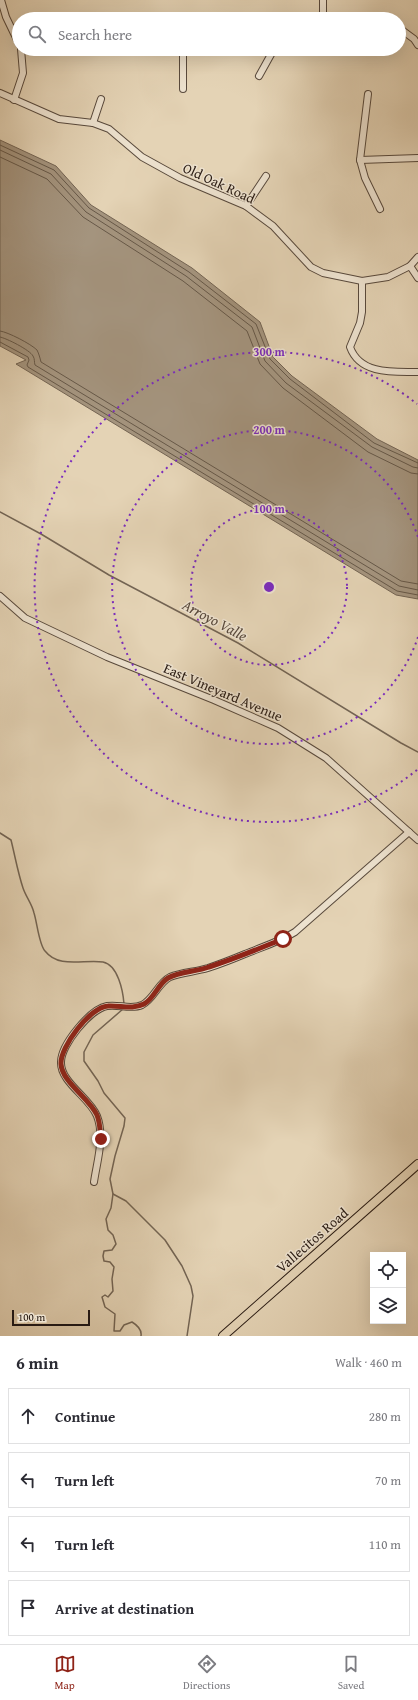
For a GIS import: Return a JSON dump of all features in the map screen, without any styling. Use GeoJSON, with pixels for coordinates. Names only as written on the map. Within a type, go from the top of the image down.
{"type":"FeatureCollection","features":[{"type":"Feature","properties":{"kind":"main road","name":"Vallecitos Road"},"geometry":{"type":"LineString","coordinates":[[223,1336],[418,1164]]}},
{"type":"Feature","properties":{"kind":"street"},"geometry":{"type":"LineString","coordinates":[[1,0],[6,17],[12,29]]}},
{"type":"Feature","properties":{"kind":"street"},"geometry":{"type":"LineString","coordinates":[[323,0],[323,12]]}},
{"type":"Feature","properties":{"kind":"street"},"geometry":{"type":"LineString","coordinates":[[406,32],[416,37],[418,45]]}},
{"type":"Feature","properties":{"kind":"street"},"geometry":{"type":"LineString","coordinates":[[14,100],[23,73],[22,56]]}},
{"type":"Feature","properties":{"kind":"street"},"geometry":{"type":"LineString","coordinates":[[183,56],[183,89]]}},
{"type":"Feature","properties":{"kind":"street"},"geometry":{"type":"LineString","coordinates":[[259,76],[270,56]]}},
{"type":"Feature","properties":{"kind":"street","name":"Old Oak Road"},"geometry":{"type":"LineString","coordinates":[[0,93],[59,119],[93,122],[109,129],[142,157],[180,178],[246,206],[273,226],[311,266],[323,273],[362,281],[388,277],[410,266],[418,257]]}},
{"type":"Feature","properties":{"kind":"street"},"geometry":{"type":"LineString","coordinates":[[368,94],[360,160],[365,178],[380,209]]}},
{"type":"Feature","properties":{"kind":"street"},"geometry":{"type":"LineString","coordinates":[[93,122],[101,99]]}},
{"type":"Feature","properties":{"kind":"street"},"geometry":{"type":"LineString","coordinates":[[360,160],[418,158]]}},
{"type":"Feature","properties":{"kind":"street"},"geometry":{"type":"LineString","coordinates":[[246,206],[266,176]]}},
{"type":"Feature","properties":{"kind":"street"},"geometry":{"type":"LineString","coordinates":[[410,266],[418,278]]}},
{"type":"Feature","properties":{"kind":"street"},"geometry":{"type":"LineString","coordinates":[[362,281],[362,312],[360,323],[350,347],[353,355],[359,362],[379,371],[418,372]]}},
{"type":"Feature","properties":{"kind":"street","name":"East Vineyard Avenue"},"geometry":{"type":"LineString","coordinates":[[0,596],[25,618],[107,657],[214,700],[278,728],[326,758],[418,840]]}},
{"type":"Feature","properties":{"kind":"street"},"geometry":{"type":"LineString","coordinates":[[94,1182],[101,1139],[97,1115],[66,1078],[60,1062],[65,1048],[84,1019],[98,1008],[107,1006],[139,1006],[146,1003],[168,978],[208,968],[283,939],[295,932],[409,832]]}},
{"type":"Feature","properties":{"kind":"water"},"geometry":{"type":"Polygon","coordinates":[[[0,140],[56,166],[91,205],[192,268],[260,322],[273,357],[292,376],[377,439],[418,460],[418,599],[396,595],[16,364],[26,360],[0,346],[0,140]]]}},
{"type":"Feature","properties":{"kind":"waterway","name":"Arroyo Valle"},"geometry":{"type":"LineString","coordinates":[[0,512],[41,534],[109,575],[238,643],[418,752]]}},
{"type":"Feature","properties":{"kind":"waterway"},"geometry":{"type":"LineString","coordinates":[[0,833],[11,840],[21,882],[33,910],[40,939],[45,951],[51,957],[64,962],[96,961],[108,964],[119,979],[124,1004]]}},
{"type":"Feature","properties":{"kind":"waterway"},"geometry":{"type":"LineString","coordinates":[[123,1009],[93,1035],[84,1052],[84,1061],[98,1081],[104,1093],[125,1118],[110,1179],[113,1194],[111,1208],[106,1219],[108,1230],[113,1235],[116,1244],[112,1250],[104,1251],[103,1256],[104,1261],[110,1262],[114,1267],[112,1279],[113,1291],[108,1297],[105,1295],[102,1297],[105,1307],[115,1314],[114,1331],[120,1331],[124,1325],[132,1322],[139,1328],[141,1336]]}},
{"type":"Feature","properties":{"kind":"waterway"},"geometry":{"type":"LineString","coordinates":[[113,1194],[126,1201],[165,1240],[182,1266],[191,1286],[193,1296],[187,1336]]}},
{"type":"Feature","properties":{"kind":"route"},"geometry":{"type":"LineString","coordinates":[[101,1139],[97,1115],[66,1078],[60,1062],[65,1048],[84,1019],[98,1008],[107,1006],[139,1006],[146,1003],[162,983],[168,978],[208,968],[283,939]]}}]}
